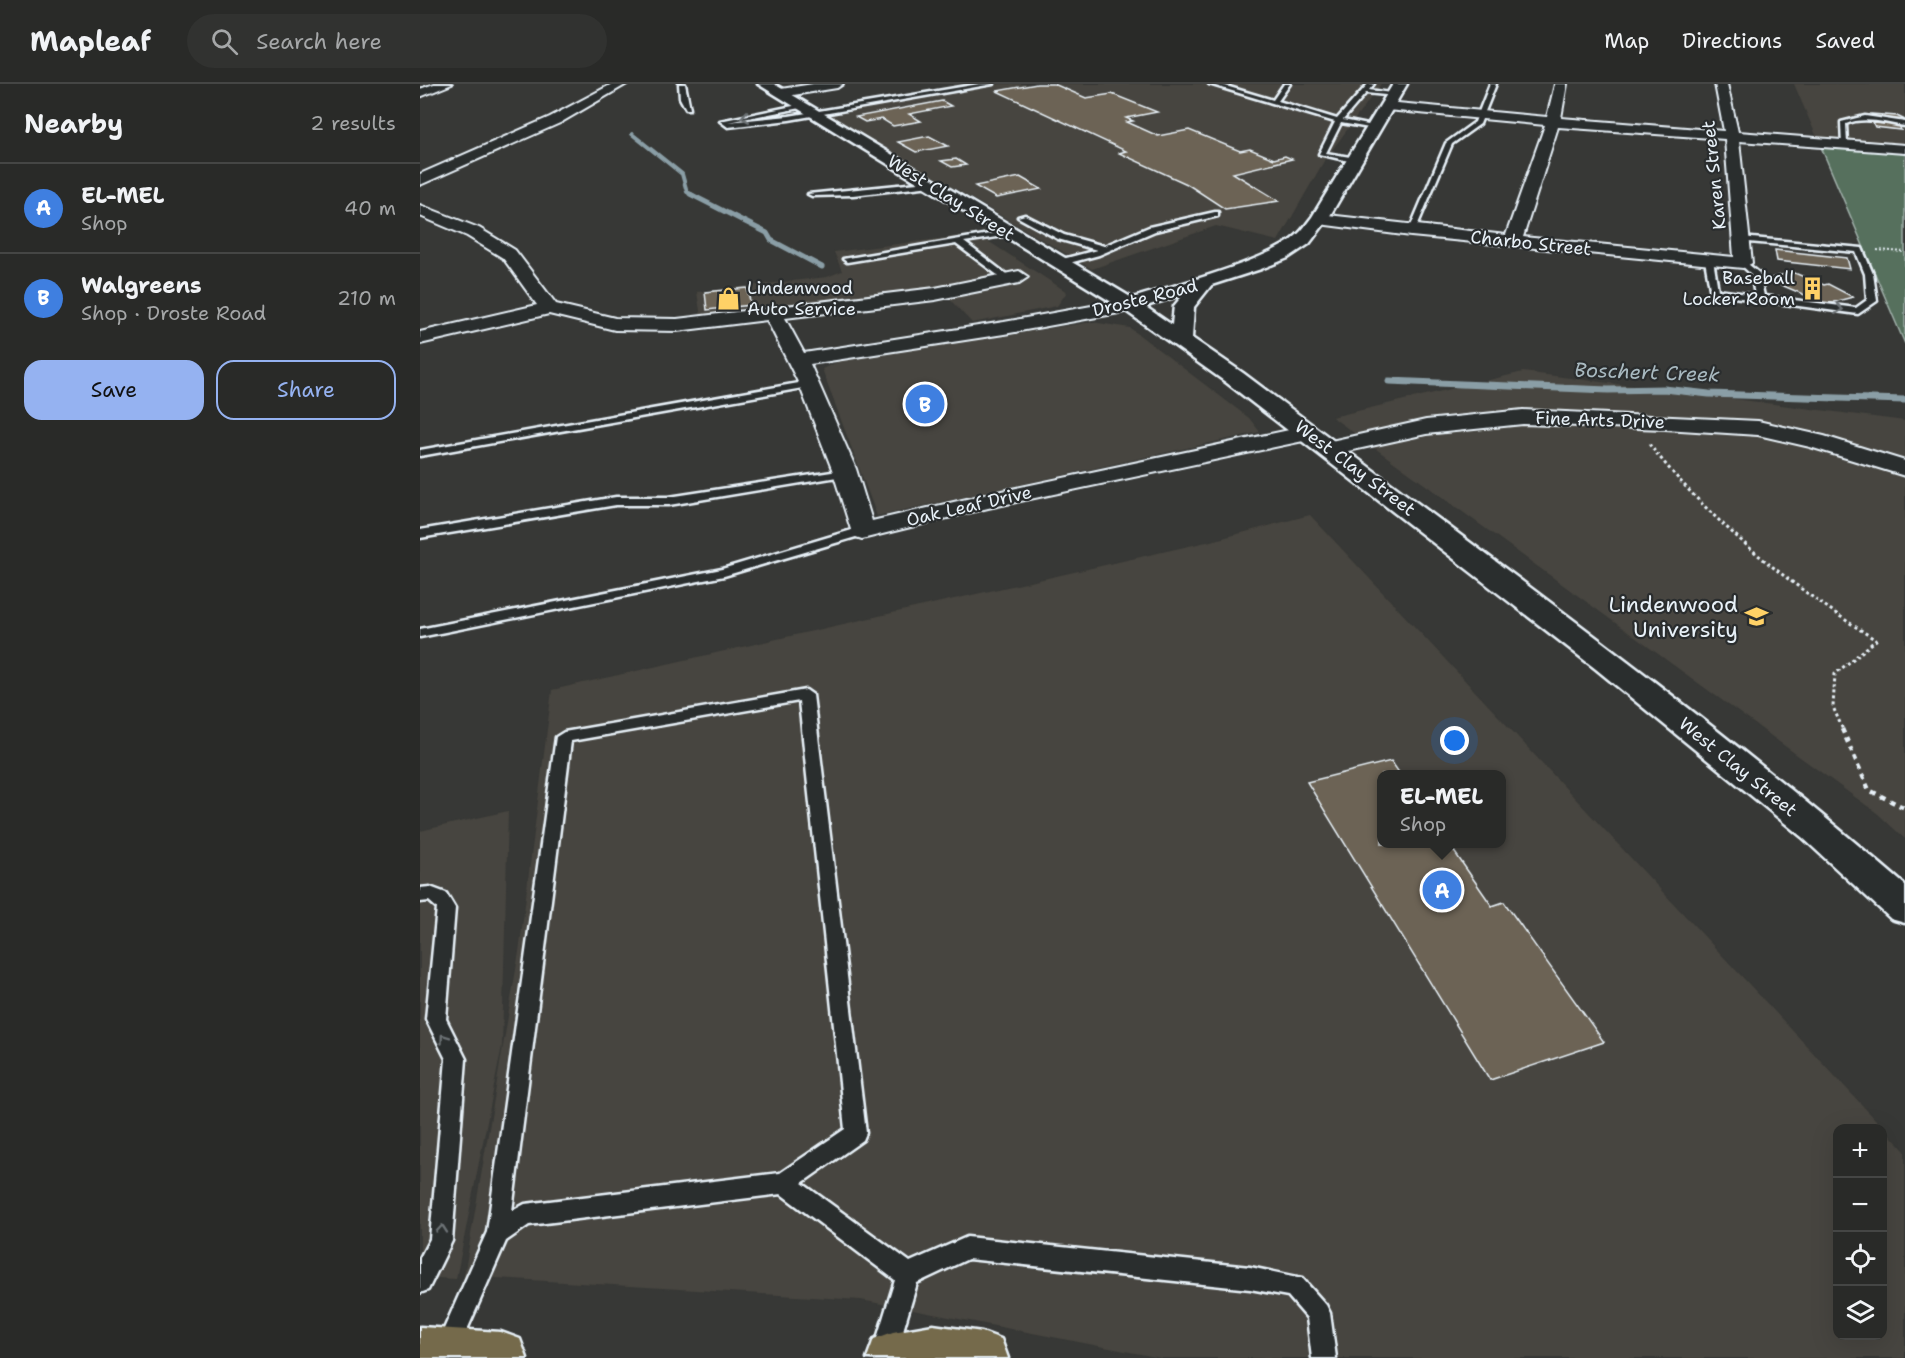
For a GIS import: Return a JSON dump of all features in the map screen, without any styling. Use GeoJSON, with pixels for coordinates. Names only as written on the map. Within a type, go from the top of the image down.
{"type":"FeatureCollection","features":[{"type":"Feature","properties":{"kind":"main road","name":"West Clay Street"},"geometry":{"type":"LineString","coordinates":[[765,84],[1007,233],[1130,305],[1181,340],[1319,440],[1676,716],[1815,828],[1905,908]]}},
{"type":"Feature","properties":{"kind":"main road","name":"Droste Road"},"geometry":{"type":"LineString","coordinates":[[1130,305],[1203,283],[1281,254],[1303,240],[1319,219],[1367,133],[1394,94]]}},
{"type":"Feature","properties":{"kind":"main road"},"geometry":{"type":"LineString","coordinates":[[1181,340],[1184,306],[1203,283]]}},
{"type":"Feature","properties":{"kind":"main road"},"geometry":{"type":"LineString","coordinates":[[893,1358],[933,1351],[982,1358]]}},
{"type":"Feature","properties":{"kind":"main road"},"geometry":{"type":"LineString","coordinates":[[432,1354],[501,1358]]}},
{"type":"Feature","properties":{"kind":"street"},"geometry":{"type":"LineString","coordinates":[[420,93],[446,84]]}},
{"type":"Feature","properties":{"kind":"street"},"geometry":{"type":"LineString","coordinates":[[420,180],[555,120],[621,84]]}},
{"type":"Feature","properties":{"kind":"street"},"geometry":{"type":"LineString","coordinates":[[781,93],[837,84]]}},
{"type":"Feature","properties":{"kind":"street"},"geometry":{"type":"LineString","coordinates":[[1513,241],[1553,122],[1561,84]]}},
{"type":"Feature","properties":{"kind":"street","name":"Karen Street"},"geometry":{"type":"LineString","coordinates":[[1721,84],[1732,137],[1743,263]]}},
{"type":"Feature","properties":{"kind":"street"},"geometry":{"type":"LineString","coordinates":[[1394,94],[1480,115],[1732,137],[1905,149]]}},
{"type":"Feature","properties":{"kind":"street"},"geometry":{"type":"LineString","coordinates":[[420,210],[473,232],[509,254],[549,308]]}},
{"type":"Feature","properties":{"kind":"street","name":"Charbo Street"},"geometry":{"type":"LineString","coordinates":[[1319,219],[1411,231],[1743,263]]}},
{"type":"Feature","properties":{"kind":"street"},"geometry":{"type":"LineString","coordinates":[[420,338],[549,308],[615,324],[677,326],[935,294],[1013,278]]}},
{"type":"Feature","properties":{"kind":"street","name":"Droste Road"},"geometry":{"type":"LineString","coordinates":[[797,360],[1004,328],[1130,305]]}},
{"type":"Feature","properties":{"kind":"street"},"geometry":{"type":"LineString","coordinates":[[773,313],[810,384],[845,473],[862,531]]}},
{"type":"Feature","properties":{"kind":"street","name":"Fine Arts Drive"},"geometry":{"type":"LineString","coordinates":[[1319,440],[1523,417],[1665,422],[1758,429],[1816,441],[1905,469]]}},
{"type":"Feature","properties":{"kind":"street","name":"Oak Leaf Drive"},"geometry":{"type":"LineString","coordinates":[[862,531],[999,499],[1319,440]]}},
{"type":"Feature","properties":{"kind":"street","name":"Fine Arts Drive"},"geometry":{"type":"LineString","coordinates":[[1869,458],[1905,478]]}},
{"type":"Feature","properties":{"kind":"lane"},"geometry":{"type":"LineString","coordinates":[[682,84],[683,98],[688,108]]}},
{"type":"Feature","properties":{"kind":"lane"},"geometry":{"type":"LineString","coordinates":[[809,110],[728,125],[723,121],[990,84]]}},
{"type":"Feature","properties":{"kind":"lane"},"geometry":{"type":"LineString","coordinates":[[1212,84],[1367,133]]}},
{"type":"Feature","properties":{"kind":"lane"},"geometry":{"type":"LineString","coordinates":[[1274,102],[1287,84]]}},
{"type":"Feature","properties":{"kind":"lane"},"geometry":{"type":"LineString","coordinates":[[1353,160],[1322,154],[1337,124],[1371,84]]}},
{"type":"Feature","properties":{"kind":"lane"},"geometry":{"type":"LineString","coordinates":[[1411,231],[1446,148],[1473,128],[1493,84]]}},
{"type":"Feature","properties":{"kind":"lane"},"geometry":{"type":"LineString","coordinates":[[1365,91],[1394,94]]}},
{"type":"Feature","properties":{"kind":"lane"},"geometry":{"type":"LineString","coordinates":[[1844,145],[1843,123],[1846,121],[1866,120],[1905,124]]}},
{"type":"Feature","properties":{"kind":"lane"},"geometry":{"type":"LineString","coordinates":[[1337,124],[1346,130]]}},
{"type":"Feature","properties":{"kind":"lane"},"geometry":{"type":"LineString","coordinates":[[812,194],[854,193],[928,184]]}},
{"type":"Feature","properties":{"kind":"lane"},"geometry":{"type":"LineString","coordinates":[[1058,263],[1104,249],[1152,229],[1215,214]]}},
{"type":"Feature","properties":{"kind":"lane"},"geometry":{"type":"LineString","coordinates":[[1022,218],[1060,237],[1104,249]]}},
{"type":"Feature","properties":{"kind":"lane"},"geometry":{"type":"LineString","coordinates":[[847,259],[1007,233]]}},
{"type":"Feature","properties":{"kind":"lane"},"geometry":{"type":"LineString","coordinates":[[1709,260],[1714,292],[1858,311],[1872,301],[1869,274],[1859,250],[1741,239]]}},
{"type":"Feature","properties":{"kind":"lane"},"geometry":{"type":"LineString","coordinates":[[957,241],[1013,278]]}},
{"type":"Feature","properties":{"kind":"lane"},"geometry":{"type":"LineString","coordinates":[[1743,263],[1755,273],[1760,298]]}},
{"type":"Feature","properties":{"kind":"lane"},"geometry":{"type":"LineString","coordinates":[[420,453],[810,384]]}},
{"type":"Feature","properties":{"kind":"lane"},"geometry":{"type":"LineString","coordinates":[[420,534],[616,501],[669,501],[845,473]]}},
{"type":"Feature","properties":{"kind":"lane"},"geometry":{"type":"LineString","coordinates":[[420,633],[724,572],[862,531]]}},
{"type":"Feature","properties":{"kind":"lane"},"geometry":{"type":"LineString","coordinates":[[432,1354],[498,1233],[564,737],[806,695],[856,1133],[784,1182],[525,1215],[498,1233]]}},
{"type":"Feature","properties":{"kind":"lane"},"geometry":{"type":"LineString","coordinates":[[420,895],[430,894],[440,898],[446,908],[436,1019],[439,1034],[451,1047],[456,1059],[441,1241],[420,1282]]}},
{"type":"Feature","properties":{"kind":"lane"},"geometry":{"type":"LineString","coordinates":[[784,1182],[908,1275]]}},
{"type":"Feature","properties":{"kind":"lane"},"geometry":{"type":"LineString","coordinates":[[883,1358],[908,1275],[967,1248],[1250,1278],[1294,1286],[1318,1313],[1324,1358]]}},
{"type":"Feature","properties":{"kind":"path"},"geometry":{"type":"LineString","coordinates":[[1875,250],[1905,252]]}},
{"type":"Feature","properties":{"kind":"path"},"geometry":{"type":"LineString","coordinates":[[1647,441],[1700,506],[1734,538],[1807,597],[1876,640],[1845,663],[1836,674],[1833,707],[1869,790],[1905,808]]}},
{"type":"Feature","properties":{"kind":"shaded area"},"geometry":{"type":"Polygon","coordinates":[[[1000,84],[1381,84],[1324,161],[1278,241],[1216,226],[1092,269],[828,114],[1000,84]]]}},
{"type":"Feature","properties":{"kind":"shaded area"},"geometry":{"type":"Polygon","coordinates":[[[1794,84],[1905,84],[1905,344],[1865,249],[1794,84]]]}},
{"type":"Feature","properties":{"kind":"shaded area"},"geometry":{"type":"Polygon","coordinates":[[[977,234],[1067,292],[1057,306],[972,323],[939,288],[701,317],[697,292],[827,277],[842,271],[834,252],[977,234]]]}},
{"type":"Feature","properties":{"kind":"shaded area"},"geometry":{"type":"Polygon","coordinates":[[[1092,322],[1130,328],[1249,418],[1260,432],[877,516],[822,369],[842,360],[1092,322]]]}},
{"type":"Feature","properties":{"kind":"shaded area","name":"Lindenwood University"},"geometry":{"type":"Polygon","coordinates":[[[1523,372],[1905,421],[1905,839],[1877,813],[1332,417],[1523,372]]]}},
{"type":"Feature","properties":{"kind":"shaded area"},"geometry":{"type":"Polygon","coordinates":[[[1310,515],[1880,1124],[1833,1124],[1833,1340],[1887,1340],[1887,1132],[1905,1151],[1905,1358],[1161,1358],[861,1300],[464,1276],[519,952],[552,690],[1211,541],[1310,515]]]}},
{"type":"Feature","properties":{"kind":"shaded area"},"geometry":{"type":"Polygon","coordinates":[[[508,811],[502,1046],[456,1279],[420,1277],[420,831],[508,811]]]}},
{"type":"Feature","properties":{"kind":"green space"},"geometry":{"type":"Polygon","coordinates":[[[1821,147],[1905,153],[1905,344],[1821,147]]]}},
{"type":"Feature","properties":{"kind":"building"},"geometry":{"type":"Polygon","coordinates":[[[1037,84],[1054,84],[1086,98],[1112,94],[1157,112],[1126,118],[1133,121],[1127,122],[1158,136],[1189,130],[1240,151],[1250,149],[1274,159],[1285,156],[1292,159],[1233,173],[1279,201],[1225,209],[1187,184],[1119,153],[1126,151],[997,91],[1037,84]]]}},
{"type":"Feature","properties":{"kind":"building"},"geometry":{"type":"Polygon","coordinates":[[[942,101],[951,106],[909,114],[921,121],[893,126],[882,119],[865,122],[856,117],[942,101]]]}},
{"type":"Feature","properties":{"kind":"building"},"geometry":{"type":"Polygon","coordinates":[[[1871,114],[1897,116],[1905,120],[1872,118],[1871,114]]]}},
{"type":"Feature","properties":{"kind":"building"},"geometry":{"type":"Polygon","coordinates":[[[1873,123],[1899,125],[1901,130],[1875,127],[1873,123]]]}},
{"type":"Feature","properties":{"kind":"building"},"geometry":{"type":"Polygon","coordinates":[[[929,136],[948,146],[916,152],[898,142],[929,136]]]}},
{"type":"Feature","properties":{"kind":"building"},"geometry":{"type":"Polygon","coordinates":[[[956,159],[966,165],[952,167],[941,161],[956,159]]]}},
{"type":"Feature","properties":{"kind":"building"},"geometry":{"type":"Polygon","coordinates":[[[1020,177],[1041,189],[996,198],[975,186],[1020,177]]]}},
{"type":"Feature","properties":{"kind":"building"},"geometry":{"type":"Polygon","coordinates":[[[1775,250],[1847,258],[1850,269],[1777,261],[1775,250]]]}},
{"type":"Feature","properties":{"kind":"building","name":"Baseball Locker Room"},"geometry":{"type":"Polygon","coordinates":[[[1792,272],[1824,285],[1828,284],[1853,297],[1826,304],[1772,281],[1776,280],[1771,278],[1792,272]]]}},
{"type":"Feature","properties":{"kind":"building"},"geometry":{"type":"Polygon","coordinates":[[[747,288],[751,305],[707,310],[705,292],[747,288]]]}},
{"type":"Feature","properties":{"kind":"building"},"geometry":{"type":"Polygon","coordinates":[[[1391,761],[1397,770],[1377,770],[1377,848],[1452,848],[1492,906],[1504,902],[1604,1042],[1490,1080],[1307,782],[1391,761]]]}},
{"type":"Feature","properties":{"kind":"waterway","name":"Boschert Creek"},"geometry":{"type":"LineString","coordinates":[[632,134],[682,174],[687,192],[693,195]]}},
{"type":"Feature","properties":{"kind":"waterway","name":"Boschert Creek"},"geometry":{"type":"LineString","coordinates":[[690,194],[767,233],[771,240],[822,267]]}},
{"type":"Feature","properties":{"kind":"waterway","name":"Boschert Creek"},"geometry":{"type":"LineString","coordinates":[[1389,381],[1608,390],[1664,389],[1709,394],[1905,400]]}},
{"type":"Feature","properties":{"kind":"place","name":"Baseball Locker Room"},"geometry":{"type":"Point","coordinates":[1813,288]}},
{"type":"Feature","properties":{"kind":"place","name":"Lindenwood Auto Service"},"geometry":{"type":"Point","coordinates":[729,298]}},
{"type":"Feature","properties":{"kind":"place","name":"Walgreens"},"geometry":{"type":"Point","coordinates":[925,404]}},
{"type":"Feature","properties":{"kind":"place","name":"Lindenwood University"},"geometry":{"type":"Point","coordinates":[1756,617]}},
{"type":"Feature","properties":{"kind":"place","name":"EL-MEL"},"geometry":{"type":"Point","coordinates":[1442,890]}}]}
